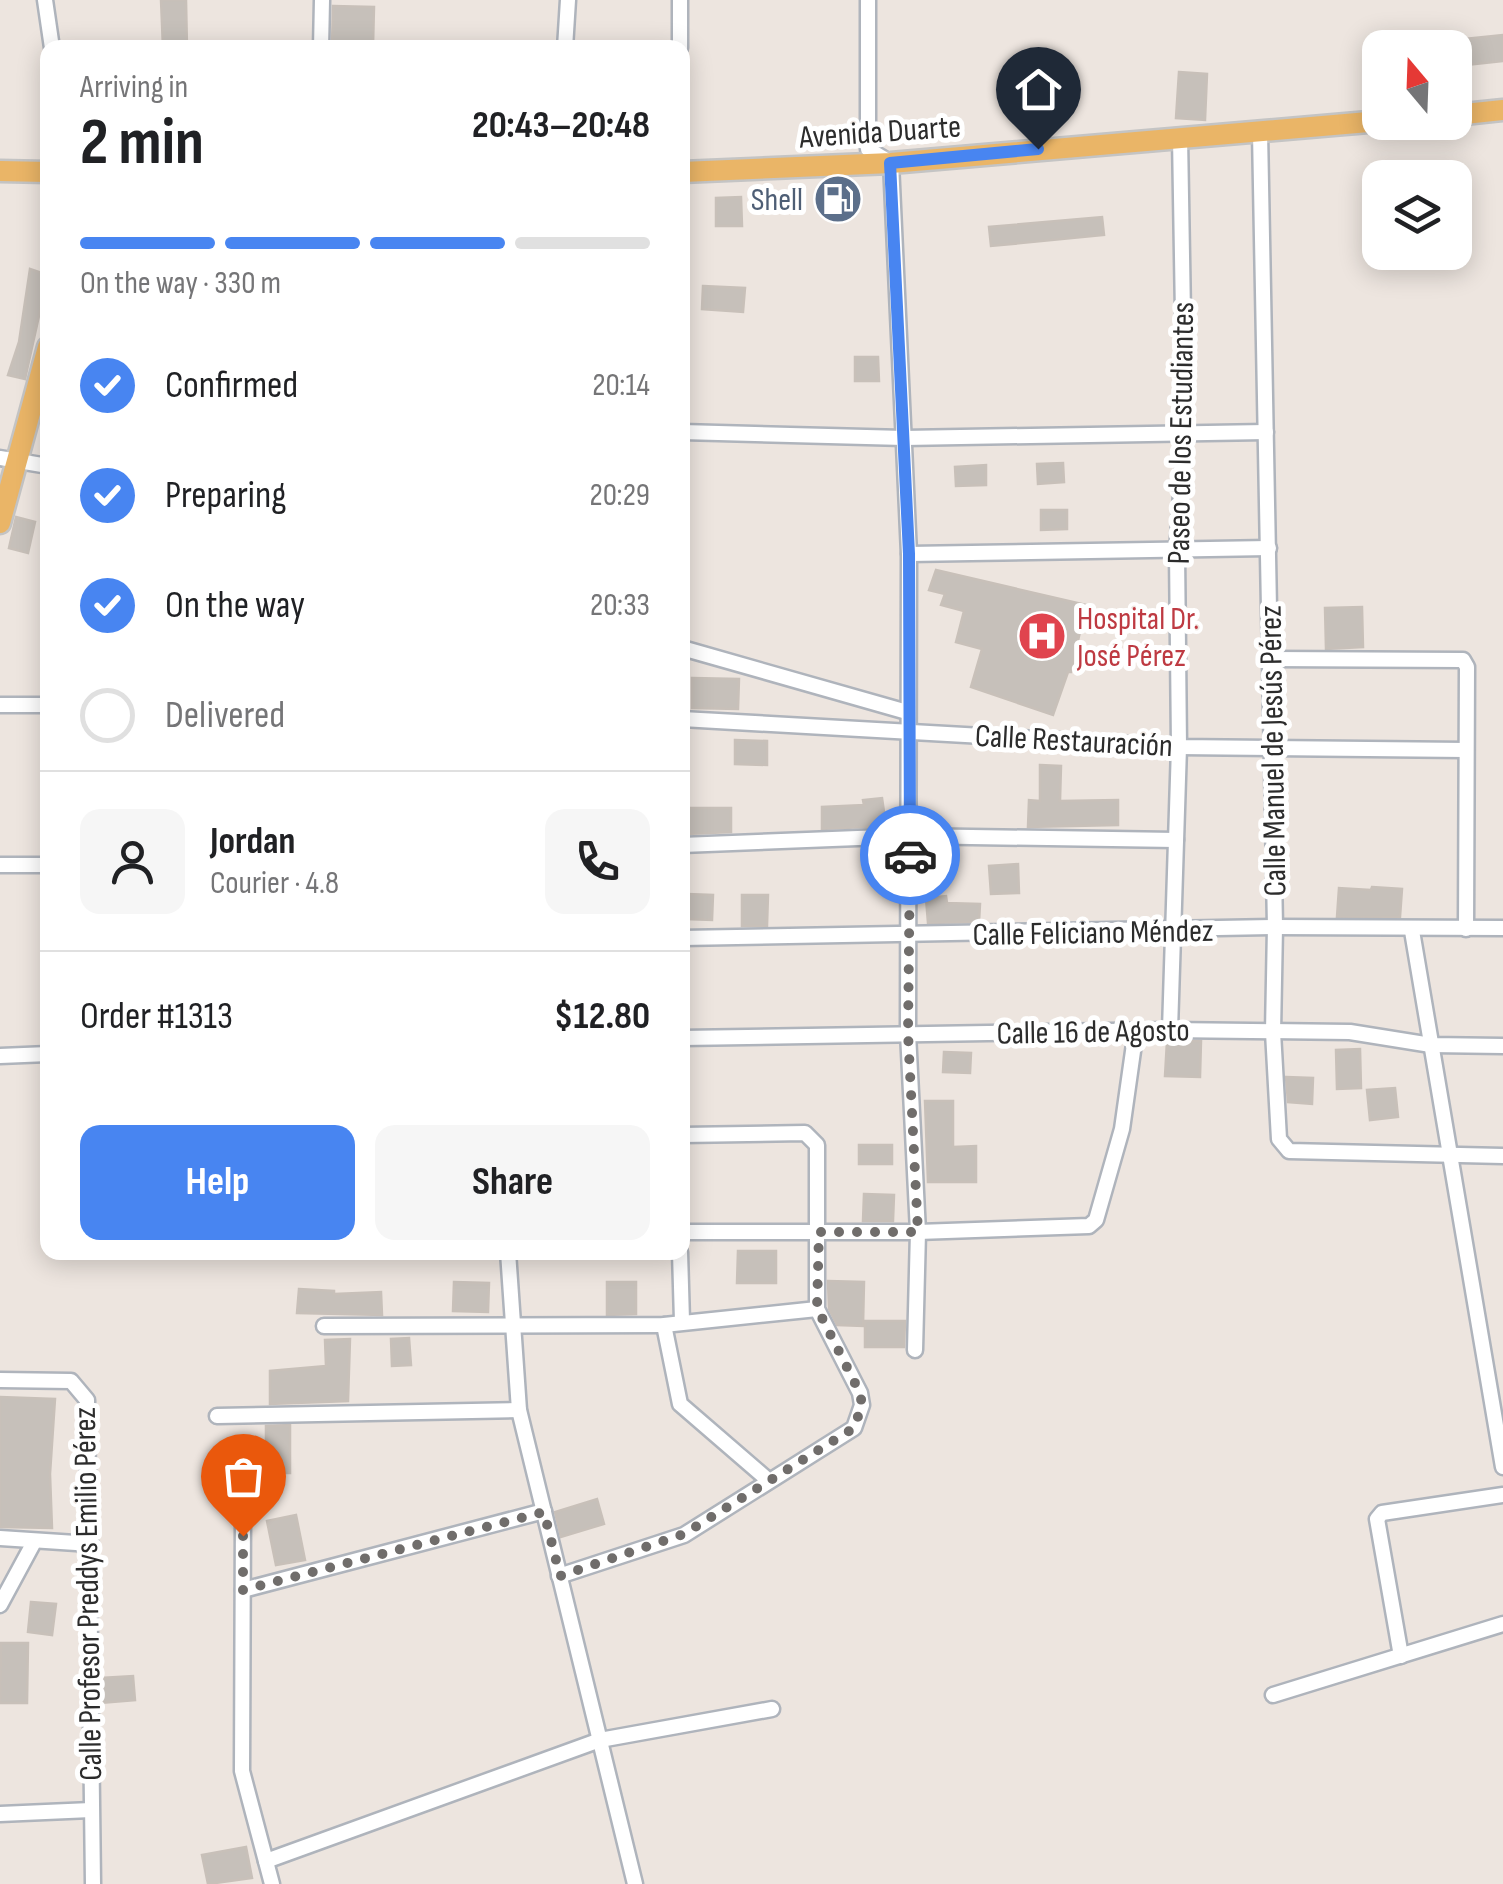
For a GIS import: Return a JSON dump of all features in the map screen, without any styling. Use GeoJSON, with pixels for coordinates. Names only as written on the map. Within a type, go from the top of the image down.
{"type":"FeatureCollection","features":[{"type":"Feature","properties":{"kind":"main road"},"geometry":{"type":"LineString","coordinates":[[1472,113],[1503,110]]}},
{"type":"Feature","properties":{"kind":"main road","name":"Avenida Duarte"},"geometry":{"type":"LineString","coordinates":[[690,172],[890,163],[1362,124]]}},
{"type":"Feature","properties":{"kind":"main road"},"geometry":{"type":"LineString","coordinates":[[0,171],[40,172]]}},
{"type":"Feature","properties":{"kind":"main road"},"geometry":{"type":"LineString","coordinates":[[0,522],[7,459],[40,367]]}},
{"type":"Feature","properties":{"kind":"street"},"geometry":{"type":"LineString","coordinates":[[45,0],[51,40]]}},
{"type":"Feature","properties":{"kind":"street"},"geometry":{"type":"LineString","coordinates":[[321,40],[322,0]]}},
{"type":"Feature","properties":{"kind":"street"},"geometry":{"type":"LineString","coordinates":[[566,40],[568,0]]}},
{"type":"Feature","properties":{"kind":"street"},"geometry":{"type":"LineString","coordinates":[[680,0],[680,40]]}},
{"type":"Feature","properties":{"kind":"street"},"geometry":{"type":"LineString","coordinates":[[868,0],[868,149],[890,163],[909,554],[908,1033],[918,1232],[916,1350]]}},
{"type":"Feature","properties":{"kind":"street","name":"Calle Manuel de Jesús Pérez"},"geometry":{"type":"LineString","coordinates":[[1260,132],[1275,927],[1272,1032],[1282,1148],[1503,1156]]}},
{"type":"Feature","properties":{"kind":"street","name":"Paseo de los Estudiantes"},"geometry":{"type":"LineString","coordinates":[[1170,1030],[1179,747],[1177,552],[1185,434],[1180,137]]}},
{"type":"Feature","properties":{"kind":"street"},"geometry":{"type":"LineString","coordinates":[[690,432],[904,438],[1266,432]]}},
{"type":"Feature","properties":{"kind":"street"},"geometry":{"type":"LineString","coordinates":[[7,459],[40,465]]}},
{"type":"Feature","properties":{"kind":"street"},"geometry":{"type":"LineString","coordinates":[[909,554],[1269,548]]}},
{"type":"Feature","properties":{"kind":"street"},"geometry":{"type":"LineString","coordinates":[[690,650],[907,712]]}},
{"type":"Feature","properties":{"kind":"street"},"geometry":{"type":"LineString","coordinates":[[1271,659],[1463,660],[1467,667],[1466,929]]}},
{"type":"Feature","properties":{"kind":"street"},"geometry":{"type":"LineString","coordinates":[[0,704],[40,705]]}},
{"type":"Feature","properties":{"kind":"street","name":"Calle Restauración"},"geometry":{"type":"LineString","coordinates":[[690,719],[1179,747],[1466,750]]}},
{"type":"Feature","properties":{"kind":"street"},"geometry":{"type":"LineString","coordinates":[[690,846],[909,836],[1176,840]]}},
{"type":"Feature","properties":{"kind":"street"},"geometry":{"type":"LineString","coordinates":[[0,866],[40,865]]}},
{"type":"Feature","properties":{"kind":"street","name":"Calle Feliciano Méndez"},"geometry":{"type":"LineString","coordinates":[[690,938],[1275,927],[1503,928]]}},
{"type":"Feature","properties":{"kind":"street"},"geometry":{"type":"LineString","coordinates":[[1412,930],[1503,1467]]}},
{"type":"Feature","properties":{"kind":"street"},"geometry":{"type":"LineString","coordinates":[[690,1232],[918,1232],[1089,1226],[1096,1220],[1122,1128],[1136,1030]]}},
{"type":"Feature","properties":{"kind":"street","name":"Calle 16 de Agosto"},"geometry":{"type":"LineString","coordinates":[[690,1038],[1170,1030],[1350,1032],[1431,1046],[1503,1046]]}},
{"type":"Feature","properties":{"kind":"street"},"geometry":{"type":"LineString","coordinates":[[0,1056],[40,1054]]}},
{"type":"Feature","properties":{"kind":"street"},"geometry":{"type":"LineString","coordinates":[[560,1576],[684,1534],[854,1428],[859,1418],[860,1393],[817,1308],[819,1232],[816,1145],[812,1137],[804,1133],[690,1136]]}},
{"type":"Feature","properties":{"kind":"street"},"geometry":{"type":"LineString","coordinates":[[509,1260],[519,1410],[635,1884]]}},
{"type":"Feature","properties":{"kind":"street"},"geometry":{"type":"LineString","coordinates":[[680,1260],[682,1321]]}},
{"type":"Feature","properties":{"kind":"street"},"geometry":{"type":"LineString","coordinates":[[324,1326],[664,1325],[817,1308]]}},
{"type":"Feature","properties":{"kind":"street"},"geometry":{"type":"LineString","coordinates":[[664,1325],[680,1404],[768,1480]]}},
{"type":"Feature","properties":{"kind":"street","name":"Calle Profesor Preddys Emilio Pérez"},"geometry":{"type":"LineString","coordinates":[[0,1380],[70,1381],[87,1400],[93,1884]]}},
{"type":"Feature","properties":{"kind":"street"},"geometry":{"type":"LineString","coordinates":[[217,1416],[519,1410]]}},
{"type":"Feature","properties":{"kind":"street"},"geometry":{"type":"LineString","coordinates":[[1401,1656],[1378,1519],[1382,1513],[1503,1494]]}},
{"type":"Feature","properties":{"kind":"street"},"geometry":{"type":"LineString","coordinates":[[244,1509],[242,1771],[272,1884]]}},
{"type":"Feature","properties":{"kind":"street"},"geometry":{"type":"LineString","coordinates":[[243,1590],[544,1512]]}},
{"type":"Feature","properties":{"kind":"street"},"geometry":{"type":"LineString","coordinates":[[0,1538],[90,1544]]}},
{"type":"Feature","properties":{"kind":"street"},"geometry":{"type":"LineString","coordinates":[[0,1605],[34,1542]]}},
{"type":"Feature","properties":{"kind":"street"},"geometry":{"type":"LineString","coordinates":[[1273,1695],[1503,1624]]}},
{"type":"Feature","properties":{"kind":"street"},"geometry":{"type":"LineString","coordinates":[[266,1861],[600,1740],[772,1708]]}},
{"type":"Feature","properties":{"kind":"street"},"geometry":{"type":"LineString","coordinates":[[0,1814],[91,1810]]}},
{"type":"Feature","properties":{"kind":"building"},"geometry":{"type":"Polygon","coordinates":[[[161,0],[186,0],[187,40],[163,40],[161,0]]]}},
{"type":"Feature","properties":{"kind":"building"},"geometry":{"type":"Polygon","coordinates":[[[333,6],[374,7],[373,40],[332,40],[333,6]]]}},
{"type":"Feature","properties":{"kind":"building"},"geometry":{"type":"Polygon","coordinates":[[[1503,35],[1503,61],[1472,64],[1472,38],[1503,35]]]}},
{"type":"Feature","properties":{"kind":"building"},"geometry":{"type":"Polygon","coordinates":[[[1179,72],[1207,74],[1205,120],[1176,118],[1179,72]]]}},
{"type":"Feature","properties":{"kind":"building"},"geometry":{"type":"Polygon","coordinates":[[[846,187],[847,211],[822,212],[821,188],[846,187]]]}},
{"type":"Feature","properties":{"kind":"building"},"geometry":{"type":"Polygon","coordinates":[[[741,197],[742,226],[716,226],[716,198],[741,197]]]}},
{"type":"Feature","properties":{"kind":"building"},"geometry":{"type":"Polygon","coordinates":[[[1102,217],[1104,235],[991,246],[989,227],[1102,217]]]}},
{"type":"Feature","properties":{"kind":"building"},"geometry":{"type":"Polygon","coordinates":[[[30,269],[40,272],[40,311],[25,379],[8,375],[19,342],[30,269]]]}},
{"type":"Feature","properties":{"kind":"building"},"geometry":{"type":"Polygon","coordinates":[[[703,286],[745,288],[743,312],[702,309],[703,286]]]}},
{"type":"Feature","properties":{"kind":"building"},"geometry":{"type":"Polygon","coordinates":[[[855,357],[878,357],[879,381],[855,381],[855,357]]]}},
{"type":"Feature","properties":{"kind":"building"},"geometry":{"type":"Polygon","coordinates":[[[1063,463],[1064,482],[1038,484],[1037,464],[1063,463]]]}},
{"type":"Feature","properties":{"kind":"building"},"geometry":{"type":"Polygon","coordinates":[[[986,465],[986,485],[956,486],[955,467],[986,465]]]}},
{"type":"Feature","properties":{"kind":"building"},"geometry":{"type":"Polygon","coordinates":[[[1041,510],[1067,510],[1067,529],[1041,530],[1041,510]]]}},
{"type":"Feature","properties":{"kind":"building"},"geometry":{"type":"Polygon","coordinates":[[[16,517],[35,522],[28,553],[9,548],[16,517]]]}},
{"type":"Feature","properties":{"kind":"building"},"geometry":{"type":"Polygon","coordinates":[[[936,570],[1086,605],[1071,672],[1053,715],[971,687],[982,649],[956,642],[964,611],[941,605],[945,594],[929,590],[936,570]]]}},
{"type":"Feature","properties":{"kind":"building"},"geometry":{"type":"Polygon","coordinates":[[[1362,607],[1363,647],[1326,649],[1325,608],[1362,607]]]}},
{"type":"Feature","properties":{"kind":"building"},"geometry":{"type":"Polygon","coordinates":[[[692,678],[739,679],[738,709],[692,708],[692,678]]]}},
{"type":"Feature","properties":{"kind":"building"},"geometry":{"type":"Polygon","coordinates":[[[735,740],[767,741],[767,765],[735,764],[735,740]]]}},
{"type":"Feature","properties":{"kind":"building"},"geometry":{"type":"Polygon","coordinates":[[[1040,765],[1061,766],[1060,801],[1118,800],[1118,825],[1028,827],[1029,800],[1040,801],[1040,765]]]}},
{"type":"Feature","properties":{"kind":"building"},"geometry":{"type":"Polygon","coordinates":[[[882,798],[886,826],[822,829],[822,807],[864,805],[863,800],[882,798]]]}},
{"type":"Feature","properties":{"kind":"building"},"geometry":{"type":"Polygon","coordinates":[[[690,808],[731,808],[731,832],[690,834],[690,808]]]}},
{"type":"Feature","properties":{"kind":"building"},"geometry":{"type":"Polygon","coordinates":[[[1018,864],[1019,893],[991,894],[989,866],[1018,864]]]}},
{"type":"Feature","properties":{"kind":"building"},"geometry":{"type":"Polygon","coordinates":[[[1339,888],[1402,889],[1400,917],[1337,917],[1339,888]]]}},
{"type":"Feature","properties":{"kind":"building"},"geometry":{"type":"Polygon","coordinates":[[[690,894],[713,895],[712,920],[690,919],[690,894]]]}},
{"type":"Feature","properties":{"kind":"building"},"geometry":{"type":"Polygon","coordinates":[[[742,895],[768,895],[767,926],[742,926],[742,895]]]}},
{"type":"Feature","properties":{"kind":"building"},"geometry":{"type":"Polygon","coordinates":[[[946,896],[947,903],[980,904],[979,922],[928,923],[926,898],[946,896]]]}},
{"type":"Feature","properties":{"kind":"building"},"geometry":{"type":"Polygon","coordinates":[[[1167,1041],[1201,1041],[1200,1077],[1165,1076],[1167,1041]]]}},
{"type":"Feature","properties":{"kind":"building"},"geometry":{"type":"Polygon","coordinates":[[[1360,1049],[1361,1088],[1337,1089],[1336,1050],[1360,1049]]]}},
{"type":"Feature","properties":{"kind":"building"},"geometry":{"type":"Polygon","coordinates":[[[944,1052],[971,1053],[970,1073],[943,1072],[944,1052]]]}},
{"type":"Feature","properties":{"kind":"building"},"geometry":{"type":"Polygon","coordinates":[[[1286,1077],[1313,1078],[1312,1104],[1288,1102],[1286,1077]]]}},
{"type":"Feature","properties":{"kind":"building"},"geometry":{"type":"Polygon","coordinates":[[[1395,1088],[1398,1117],[1370,1120],[1367,1090],[1395,1088]]]}},
{"type":"Feature","properties":{"kind":"building"},"geometry":{"type":"Polygon","coordinates":[[[925,1101],[953,1101],[953,1147],[976,1146],[976,1182],[928,1182],[925,1101]]]}},
{"type":"Feature","properties":{"kind":"building"},"geometry":{"type":"Polygon","coordinates":[[[859,1145],[892,1145],[892,1164],[859,1164],[859,1145]]]}},
{"type":"Feature","properties":{"kind":"building"},"geometry":{"type":"Polygon","coordinates":[[[864,1194],[894,1195],[893,1221],[863,1221],[864,1194]]]}},
{"type":"Feature","properties":{"kind":"building"},"geometry":{"type":"Polygon","coordinates":[[[738,1251],[776,1251],[776,1283],[737,1283],[738,1251]]]}},
{"type":"Feature","properties":{"kind":"building"},"geometry":{"type":"Polygon","coordinates":[[[828,1281],[864,1282],[863,1326],[837,1325],[829,1309],[828,1281]]]}},
{"type":"Feature","properties":{"kind":"building"},"geometry":{"type":"Polygon","coordinates":[[[454,1282],[489,1283],[488,1312],[453,1311],[454,1282]]]}},
{"type":"Feature","properties":{"kind":"building"},"geometry":{"type":"Polygon","coordinates":[[[607,1282],[636,1282],[636,1314],[607,1315],[607,1282]]]}},
{"type":"Feature","properties":{"kind":"building"},"geometry":{"type":"Polygon","coordinates":[[[299,1289],[334,1294],[381,1292],[382,1315],[297,1313],[299,1289]]]}},
{"type":"Feature","properties":{"kind":"building"},"geometry":{"type":"Polygon","coordinates":[[[865,1321],[905,1321],[904,1347],[865,1347],[865,1321]]]}},
{"type":"Feature","properties":{"kind":"building"},"geometry":{"type":"Polygon","coordinates":[[[409,1338],[411,1365],[392,1366],[391,1339],[409,1338]]]}},
{"type":"Feature","properties":{"kind":"building"},"geometry":{"type":"Polygon","coordinates":[[[350,1339],[348,1401],[270,1404],[270,1371],[326,1366],[325,1340],[350,1339]]]}},
{"type":"Feature","properties":{"kind":"building"},"geometry":{"type":"Polygon","coordinates":[[[0,1397],[55,1399],[50,1474],[52,1528],[0,1527],[0,1397]]]}},
{"type":"Feature","properties":{"kind":"building"},"geometry":{"type":"Polygon","coordinates":[[[290,1425],[290,1473],[266,1473],[266,1426],[290,1425]]]}},
{"type":"Feature","properties":{"kind":"building"},"geometry":{"type":"Polygon","coordinates":[[[597,1499],[604,1524],[561,1537],[555,1512],[597,1499]]]}},
{"type":"Feature","properties":{"kind":"building"},"geometry":{"type":"Polygon","coordinates":[[[296,1515],[305,1560],[276,1565],[267,1521],[296,1515]]]}},
{"type":"Feature","properties":{"kind":"building"},"geometry":{"type":"Polygon","coordinates":[[[31,1602],[56,1604],[52,1635],[28,1632],[31,1602]]]}},
{"type":"Feature","properties":{"kind":"building"},"geometry":{"type":"Polygon","coordinates":[[[1,1643],[28,1643],[27,1703],[0,1703],[1,1643]]]}},
{"type":"Feature","properties":{"kind":"building"},"geometry":{"type":"Polygon","coordinates":[[[133,1676],[135,1700],[101,1703],[101,1678],[133,1676]]]}},
{"type":"Feature","properties":{"kind":"building"},"geometry":{"type":"Polygon","coordinates":[[[246,1847],[252,1878],[208,1884],[202,1855],[246,1847]]]}},
{"type":"Feature","properties":{"kind":"way so far"},"geometry":{"type":"LineString","coordinates":[[243,1536],[243,1590],[544,1512],[560,1576],[684,1534],[854,1428],[862,1405],[860,1393],[817,1308],[819,1232],[918,1232],[908,1033],[910,855]]}},
{"type":"Feature","properties":{"kind":"place","name":"Shell"},"geometry":{"type":"Point","coordinates":[838,199]}},
{"type":"Feature","properties":{"kind":"place","name":"Hospital Dr. José Pérez"},"geometry":{"type":"Point","coordinates":[1042,636]}},
{"type":"Feature","properties":{"kind":"route"},"geometry":{"type":"LineString","coordinates":[[910,855],[909,554],[890,163],[1038,149]]}}]}
